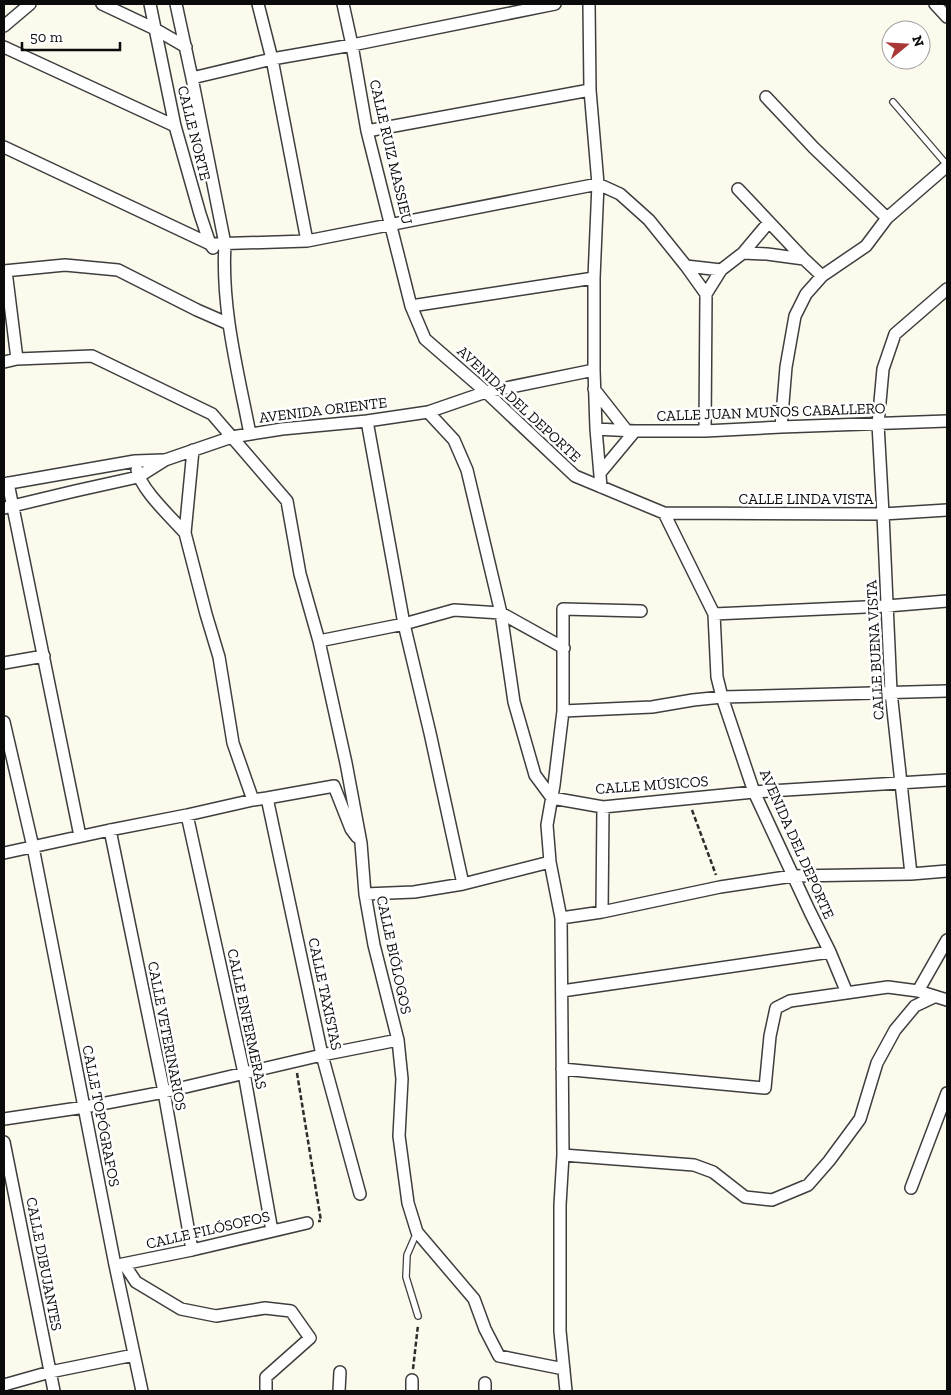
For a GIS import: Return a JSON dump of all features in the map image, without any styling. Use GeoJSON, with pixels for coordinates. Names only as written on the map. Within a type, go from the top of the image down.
{"type":"FeatureCollection","features":[{"type":"Feature","properties":{"kind":"street"},"geometry":{"type":"LineString","coordinates":[[4,26],[30,4]]}},
{"type":"Feature","properties":{"kind":"street"},"geometry":{"type":"LineString","coordinates":[[102,4],[155,29],[186,47]]}},
{"type":"Feature","properties":{"kind":"street","name":"CALLE NORTE"},"geometry":{"type":"LineString","coordinates":[[150,4],[176,126],[200,214],[210,244],[224,264]]}},
{"type":"Feature","properties":{"kind":"street","name":"CALLE NORTE"},"geometry":{"type":"LineString","coordinates":[[176,4],[225,244],[224,264],[229,324],[250,434]]}},
{"type":"Feature","properties":{"kind":"street"},"geometry":{"type":"LineString","coordinates":[[258,4],[272,59],[307,241]]}},
{"type":"Feature","properties":{"kind":"street","name":"CALLE RUIZ MASSIEU"},"geometry":{"type":"LineString","coordinates":[[343,4],[367,131],[392,224],[411,306]]}},
{"type":"Feature","properties":{"kind":"street"},"geometry":{"type":"LineString","coordinates":[[192,78],[272,59],[352,45],[555,4]]}},
{"type":"Feature","properties":{"kind":"street"},"geometry":{"type":"LineString","coordinates":[[589,4],[590,90],[598,184],[594,278],[594,389],[601,487]]}},
{"type":"Feature","properties":{"kind":"street"},"geometry":{"type":"LineString","coordinates":[[935,4],[947,17]]}},
{"type":"Feature","properties":{"kind":"street"},"geometry":{"type":"LineString","coordinates":[[4,47],[176,126]]}},
{"type":"Feature","properties":{"kind":"street"},"geometry":{"type":"LineString","coordinates":[[367,131],[590,90]]}},
{"type":"Feature","properties":{"kind":"street"},"geometry":{"type":"LineString","coordinates":[[766,97],[814,148],[887,218]]}},
{"type":"Feature","properties":{"kind":"street"},"geometry":{"type":"LineString","coordinates":[[4,147],[210,244],[307,241],[598,184],[620,194],[649,220],[706,294]]}},
{"type":"Feature","properties":{"kind":"street"},"geometry":{"type":"LineString","coordinates":[[781,427],[786,367],[795,316],[806,294],[822,276],[866,246],[887,218],[947,165]]}},
{"type":"Feature","properties":{"kind":"street"},"geometry":{"type":"LineString","coordinates":[[738,189],[822,276]]}},
{"type":"Feature","properties":{"kind":"street"},"geometry":{"type":"LineString","coordinates":[[704,431],[706,294],[721,270],[743,253],[769,222]]}},
{"type":"Feature","properties":{"kind":"street"},"geometry":{"type":"LineString","coordinates":[[743,253],[804,259]]}},
{"type":"Feature","properties":{"kind":"street"},"geometry":{"type":"LineString","coordinates":[[17,359],[5,271],[65,265],[118,270],[229,324]]}},
{"type":"Feature","properties":{"kind":"street"},"geometry":{"type":"LineString","coordinates":[[686,266],[721,270]]}},
{"type":"Feature","properties":{"kind":"street"},"geometry":{"type":"LineString","coordinates":[[411,306],[594,278]]}},
{"type":"Feature","properties":{"kind":"street","name":"CALLE BUENA VISTA"},"geometry":{"type":"LineString","coordinates":[[911,874],[890,692],[878,424],[883,369],[895,334],[947,289]]}},
{"type":"Feature","properties":{"kind":"street","name":"AVENIDA DEL DEPORTE"},"geometry":{"type":"LineString","coordinates":[[411,306],[425,338],[486,392],[575,476],[664,513]]}},
{"type":"Feature","properties":{"kind":"street"},"geometry":{"type":"LineString","coordinates":[[4,362],[17,359],[92,356],[212,414],[287,501],[300,574],[319,641],[346,763],[361,843]]}},
{"type":"Feature","properties":{"kind":"street","name":"AVENIDA ORIENTE"},"geometry":{"type":"LineString","coordinates":[[8,507],[138,477],[165,460],[232,437],[282,429],[367,421],[428,412],[486,392],[594,370]]}},
{"type":"Feature","properties":{"kind":"street"},"geometry":{"type":"LineString","coordinates":[[594,389],[631,431],[600,473]]}},
{"type":"Feature","properties":{"kind":"street"},"geometry":{"type":"LineString","coordinates":[[428,412],[454,440],[467,470],[501,612],[514,702],[535,775],[552,798]]}},
{"type":"Feature","properties":{"kind":"street"},"geometry":{"type":"LineString","coordinates":[[367,421],[404,624],[432,742],[462,884]]}},
{"type":"Feature","properties":{"kind":"street","name":"CALLE JUAN MUÑOS CABALLERO"},"geometry":{"type":"LineString","coordinates":[[596,429],[704,431],[947,421]]}},
{"type":"Feature","properties":{"kind":"street"},"geometry":{"type":"LineString","coordinates":[[193,450],[185,533],[206,614],[220,657],[233,743],[253,800]]}},
{"type":"Feature","properties":{"kind":"street","name":"AVENIDA ORIENTE"},"geometry":{"type":"LineString","coordinates":[[6,483],[135,461],[165,460]]}},
{"type":"Feature","properties":{"kind":"street"},"geometry":{"type":"LineString","coordinates":[[135,461],[138,477],[185,533]]}},
{"type":"Feature","properties":{"kind":"street"},"geometry":{"type":"LineString","coordinates":[[6,483],[8,507],[44,656],[80,836]]}},
{"type":"Feature","properties":{"kind":"street","name":"CALLE LINDA VISTA"},"geometry":{"type":"LineString","coordinates":[[664,513],[883,514],[947,510]]}},
{"type":"Feature","properties":{"kind":"street"},"geometry":{"type":"LineString","coordinates":[[664,513],[714,614],[887,606],[947,601]]}},
{"type":"Feature","properties":{"kind":"street"},"geometry":{"type":"LineString","coordinates":[[566,1391],[560,1331],[560,1205],[563,1155],[561,918],[550,862],[548,824],[563,711],[563,609],[641,611]]}},
{"type":"Feature","properties":{"kind":"street"},"geometry":{"type":"LineString","coordinates":[[319,641],[404,624],[454,610],[501,612],[564,648]]}},
{"type":"Feature","properties":{"kind":"street","name":"AVENIDA DEL DEPORTE"},"geometry":{"type":"LineString","coordinates":[[714,614],[717,677],[754,792],[830,952],[847,993]]}},
{"type":"Feature","properties":{"kind":"street"},"geometry":{"type":"LineString","coordinates":[[4,663],[44,656]]}},
{"type":"Feature","properties":{"kind":"street"},"geometry":{"type":"LineString","coordinates":[[563,711],[652,707],[722,697],[947,690]]}},
{"type":"Feature","properties":{"kind":"street","name":"CALLE TOPÓGRAFOS"},"geometry":{"type":"LineString","coordinates":[[4,722],[33,847],[85,1107],[120,1264],[134,1356],[142,1391]]}},
{"type":"Feature","properties":{"kind":"street","name":"CALLE MÚSICOS"},"geometry":{"type":"LineString","coordinates":[[552,798],[603,806],[754,792],[947,780]]}},
{"type":"Feature","properties":{"kind":"street","name":"CALLE BIÓLOGOS"},"geometry":{"type":"LineString","coordinates":[[4,853],[253,800],[334,786],[351,829],[361,843],[365,894],[374,945],[398,1040],[402,1079],[398,1136],[408,1203],[417,1232]]}},
{"type":"Feature","properties":{"kind":"street","name":"CALLE TAXISTAS"},"geometry":{"type":"LineString","coordinates":[[267,798],[322,1055],[360,1194]]}},
{"type":"Feature","properties":{"kind":"street"},"geometry":{"type":"LineString","coordinates":[[602,912],[603,806]]}},
{"type":"Feature","properties":{"kind":"street","name":"CALLE ENFERMERAS"},"geometry":{"type":"LineString","coordinates":[[187,815],[244,1073],[272,1231]]}},
{"type":"Feature","properties":{"kind":"street","name":"CALLE VETERINARIOS"},"geometry":{"type":"LineString","coordinates":[[110,830],[164,1092],[192,1250]]}},
{"type":"Feature","properties":{"kind":"street"},"geometry":{"type":"LineString","coordinates":[[365,894],[414,892],[462,884],[550,862]]}},
{"type":"Feature","properties":{"kind":"street"},"geometry":{"type":"LineString","coordinates":[[561,918],[602,912],[720,887],[793,876],[911,874],[947,871]]}},
{"type":"Feature","properties":{"kind":"street"},"geometry":{"type":"LineString","coordinates":[[918,991],[947,942]]}},
{"type":"Feature","properties":{"kind":"street"},"geometry":{"type":"LineString","coordinates":[[562,991],[830,952]]}},
{"type":"Feature","properties":{"kind":"street"},"geometry":{"type":"LineString","coordinates":[[562,1069],[765,1088],[770,1036],[776,1008],[790,1002],[888,988],[918,991],[947,1000]]}},
{"type":"Feature","properties":{"kind":"street"},"geometry":{"type":"LineString","coordinates":[[563,1155],[694,1165],[713,1172],[746,1197],[772,1200],[808,1184],[829,1161],[860,1119],[877,1063],[894,1030],[914,1006],[934,997]]}},
{"type":"Feature","properties":{"kind":"street"},"geometry":{"type":"LineString","coordinates":[[4,1119],[85,1107],[164,1092],[322,1055],[398,1040]]}},
{"type":"Feature","properties":{"kind":"street"},"geometry":{"type":"LineString","coordinates":[[911,1188],[947,1093]]}},
{"type":"Feature","properties":{"kind":"street","name":"CALLE DIBUJANTES"},"geometry":{"type":"LineString","coordinates":[[4,1142],[54,1391]]}},
{"type":"Feature","properties":{"kind":"street","name":"CALLE FILÓSOFOS"},"geometry":{"type":"LineString","coordinates":[[120,1264],[192,1250],[307,1223]]}},
{"type":"Feature","properties":{"kind":"street"},"geometry":{"type":"LineString","coordinates":[[417,1232],[474,1299],[499,1356],[564,1369]]}},
{"type":"Feature","properties":{"kind":"street"},"geometry":{"type":"LineString","coordinates":[[120,1264],[136,1282],[181,1309],[216,1316],[265,1308],[291,1311],[310,1338],[266,1377],[266,1391]]}},
{"type":"Feature","properties":{"kind":"street"},"geometry":{"type":"LineString","coordinates":[[4,1385],[50,1372],[134,1356]]}},
{"type":"Feature","properties":{"kind":"street"},"geometry":{"type":"LineString","coordinates":[[339,1391],[340,1372]]}},
{"type":"Feature","properties":{"kind":"lane"},"geometry":{"type":"LineString","coordinates":[[893,102],[947,165]]}},
{"type":"Feature","properties":{"kind":"lane"},"geometry":{"type":"LineString","coordinates":[[417,1232],[408,1255],[406,1277],[418,1316]]}},
{"type":"Feature","properties":{"kind":"path"},"geometry":{"type":"LineString","coordinates":[[688,799],[720,887]]}},
{"type":"Feature","properties":{"kind":"path"},"geometry":{"type":"LineString","coordinates":[[295,1062],[321,1221]]}},
{"type":"Feature","properties":{"kind":"path"},"geometry":{"type":"LineString","coordinates":[[412,1386],[418,1316]]}}]}
